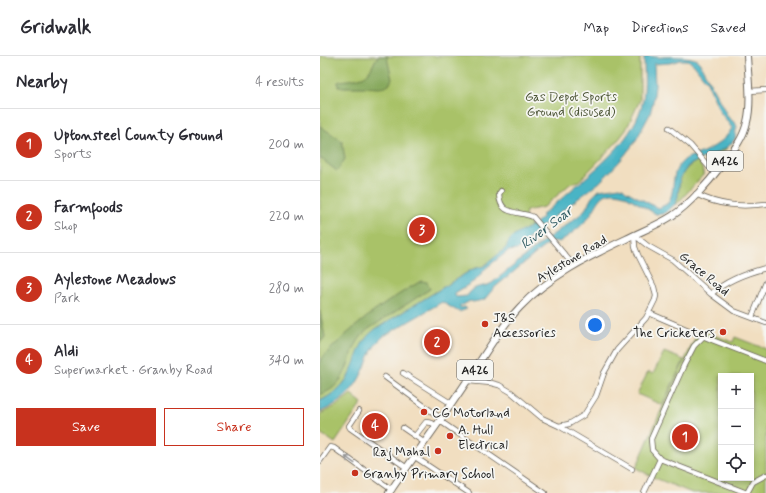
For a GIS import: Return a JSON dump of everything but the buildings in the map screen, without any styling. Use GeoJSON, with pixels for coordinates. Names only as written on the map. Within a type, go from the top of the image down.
{"type":"FeatureCollection","features":[{"type":"Feature","properties":{"kind":"main road","name":"Aylestone Road"},"geometry":{"type":"LineString","coordinates":[[390,491],[452,404],[507,321],[520,306],[574,266],[603,250],[655,226],[673,215],[715,174],[736,147],[743,135],[748,121],[749,91],[747,56]]}},
{"type":"Feature","properties":{"kind":"street"},"geometry":{"type":"LineString","coordinates":[[749,91],[766,90]]}},
{"type":"Feature","properties":{"kind":"street"},"geometry":{"type":"LineString","coordinates":[[669,128],[690,145],[715,174]]}},
{"type":"Feature","properties":{"kind":"street"},"geometry":{"type":"LineString","coordinates":[[501,191],[499,194],[500,199],[506,209],[533,217],[574,266]]}},
{"type":"Feature","properties":{"kind":"street"},"geometry":{"type":"LineString","coordinates":[[696,194],[706,199],[727,205],[740,206],[766,204]]}},
{"type":"Feature","properties":{"kind":"street"},"geometry":{"type":"LineString","coordinates":[[559,426],[569,424],[584,415],[596,396],[604,373],[617,350],[650,312],[655,300],[656,291],[638,255],[635,247],[634,235]]}},
{"type":"Feature","properties":{"kind":"street","name":"Grace Road"},"geometry":{"type":"LineString","coordinates":[[634,235],[648,246],[673,260],[711,294],[734,311],[766,323]]}},
{"type":"Feature","properties":{"kind":"street"},"geometry":{"type":"LineString","coordinates":[[711,294],[744,274],[766,268]]}},
{"type":"Feature","properties":{"kind":"street"},"geometry":{"type":"LineString","coordinates":[[752,318],[766,282]]}},
{"type":"Feature","properties":{"kind":"street"},"geometry":{"type":"LineString","coordinates":[[650,312],[703,337],[766,361]]}},
{"type":"Feature","properties":{"kind":"street"},"geometry":{"type":"LineString","coordinates":[[703,337],[694,346],[684,365],[651,439],[652,450],[660,459],[747,493],[753,482],[766,475]]}},
{"type":"Feature","properties":{"kind":"street"},"geometry":{"type":"LineString","coordinates":[[467,366],[474,371]]}},
{"type":"Feature","properties":{"kind":"street"},"geometry":{"type":"LineString","coordinates":[[403,373],[452,404]]}},
{"type":"Feature","properties":{"kind":"street"},"geometry":{"type":"LineString","coordinates":[[385,377],[439,422],[545,493]]}},
{"type":"Feature","properties":{"kind":"street"},"geometry":{"type":"LineString","coordinates":[[468,380],[499,385],[511,392],[542,418],[559,426],[632,469]]}},
{"type":"Feature","properties":{"kind":"street"},"geometry":{"type":"LineString","coordinates":[[359,411],[351,422],[349,426],[350,428],[407,468]]}},
{"type":"Feature","properties":{"kind":"street"},"geometry":{"type":"LineString","coordinates":[[415,436],[426,422],[439,422]]}},
{"type":"Feature","properties":{"kind":"street"},"geometry":{"type":"LineString","coordinates":[[403,428],[425,443]]}},
{"type":"Feature","properties":{"kind":"street"},"geometry":{"type":"LineString","coordinates":[[320,461],[330,447],[334,448],[390,491]]}},
{"type":"Feature","properties":{"kind":"street"},"geometry":{"type":"LineString","coordinates":[[415,456],[469,493]]}},
{"type":"Feature","properties":{"kind":"street"},"geometry":{"type":"LineString","coordinates":[[644,493],[650,478],[653,477],[660,459]]}},
{"type":"Feature","properties":{"kind":"green space","name":"Gas Depot Sports Ground (disused)"},"geometry":{"type":"Polygon","coordinates":[[[320,56],[640,56],[640,100],[626,130],[615,144],[579,181],[570,184],[544,207],[526,211],[525,217],[532,226],[484,266],[473,269],[377,328],[363,344],[351,371],[342,385],[336,391],[320,401],[320,56]]]}},
{"type":"Feature","properties":{"kind":"green space"},"geometry":{"type":"Polygon","coordinates":[[[378,56],[388,56],[387,58],[392,79],[389,85],[380,88],[338,87],[338,82],[366,75],[378,56]]]}},
{"type":"Feature","properties":{"kind":"green space"},"geometry":{"type":"Polygon","coordinates":[[[320,126],[342,141],[345,159],[337,171],[320,158],[320,126]]]}},
{"type":"Feature","properties":{"kind":"green space"},"geometry":{"type":"Polygon","coordinates":[[[729,146],[713,163],[704,158],[709,157],[729,146]]]}},
{"type":"Feature","properties":{"kind":"green space"},"geometry":{"type":"Polygon","coordinates":[[[699,160],[704,174],[676,205],[683,174],[686,169],[699,160]]]}},
{"type":"Feature","properties":{"kind":"green space"},"geometry":{"type":"Polygon","coordinates":[[[421,281],[427,282],[430,289],[367,330],[356,345],[341,379],[329,391],[320,395],[320,360],[343,337],[367,317],[393,298],[421,281]]]}},
{"type":"Feature","properties":{"kind":"green space"},"geometry":{"type":"Polygon","coordinates":[[[320,311],[325,337],[320,343],[320,311]]]}},
{"type":"Feature","properties":{"kind":"green space"},"geometry":{"type":"Polygon","coordinates":[[[699,330],[733,342],[735,337],[766,349],[766,493],[692,493],[655,478],[636,468],[699,330]]]}},
{"type":"Feature","properties":{"kind":"green space"},"geometry":{"type":"Polygon","coordinates":[[[664,352],[684,360],[662,405],[637,394],[647,374],[649,372],[653,374],[664,352]]]}},
{"type":"Feature","properties":{"kind":"green space"},"geometry":{"type":"Polygon","coordinates":[[[351,394],[362,403],[335,443],[320,433],[320,414],[336,406],[351,394]]]}},
{"type":"Feature","properties":{"kind":"water"},"geometry":{"type":"Polygon","coordinates":[[[644,56],[686,57],[698,60],[728,117],[736,124],[735,139],[729,146],[688,166],[680,178],[678,197],[675,204],[663,214],[656,214],[624,195],[610,193],[605,195],[598,202],[588,218],[578,228],[559,242],[555,241],[546,245],[494,288],[484,300],[473,302],[470,301],[459,307],[465,307],[467,309],[459,312],[442,302],[384,336],[372,350],[361,375],[352,389],[342,399],[320,412],[320,401],[333,393],[344,383],[362,344],[371,333],[473,269],[484,266],[506,248],[507,244],[513,237],[535,224],[542,217],[542,215],[612,154],[621,144],[636,121],[643,102],[644,56]],[[688,60],[654,64],[655,86],[650,114],[635,142],[620,161],[600,182],[538,229],[517,250],[508,251],[486,268],[476,280],[455,293],[455,296],[467,296],[473,289],[492,283],[544,241],[581,214],[592,197],[599,190],[620,187],[659,208],[667,204],[672,194],[674,177],[682,162],[689,157],[701,153],[719,143],[726,137],[732,128],[720,112],[707,82],[694,65],[688,60]]]}},
{"type":"Feature","properties":{"kind":"place","name":"Aylestone Meadows"},"geometry":{"type":"Point","coordinates":[422,230]}},
{"type":"Feature","properties":{"kind":"place","name":"J&S Accessories"},"geometry":{"type":"Point","coordinates":[485,324]}},
{"type":"Feature","properties":{"kind":"place","name":"The Cricketers"},"geometry":{"type":"Point","coordinates":[723,332]}},
{"type":"Feature","properties":{"kind":"place","name":"Farmfoods"},"geometry":{"type":"Point","coordinates":[437,342]}},
{"type":"Feature","properties":{"kind":"place","name":"CG Motorland"},"geometry":{"type":"Point","coordinates":[424,412]}},
{"type":"Feature","properties":{"kind":"place","name":"Aldi"},"geometry":{"type":"Point","coordinates":[375,426]}},
{"type":"Feature","properties":{"kind":"place","name":"A. Hull Electrical"},"geometry":{"type":"Point","coordinates":[450,436]}},
{"type":"Feature","properties":{"kind":"place","name":"Uptonsteel County Ground"},"geometry":{"type":"Point","coordinates":[685,437]}},
{"type":"Feature","properties":{"kind":"place","name":"Raj Mahal"},"geometry":{"type":"Point","coordinates":[438,451]}},
{"type":"Feature","properties":{"kind":"place","name":"Granby Primary School"},"geometry":{"type":"Point","coordinates":[355,473]}},
{"type":"Feature","properties":{"kind":"water label","name":"River Soar"},"geometry":{"type":"Point","coordinates":[546,227]}}]}
